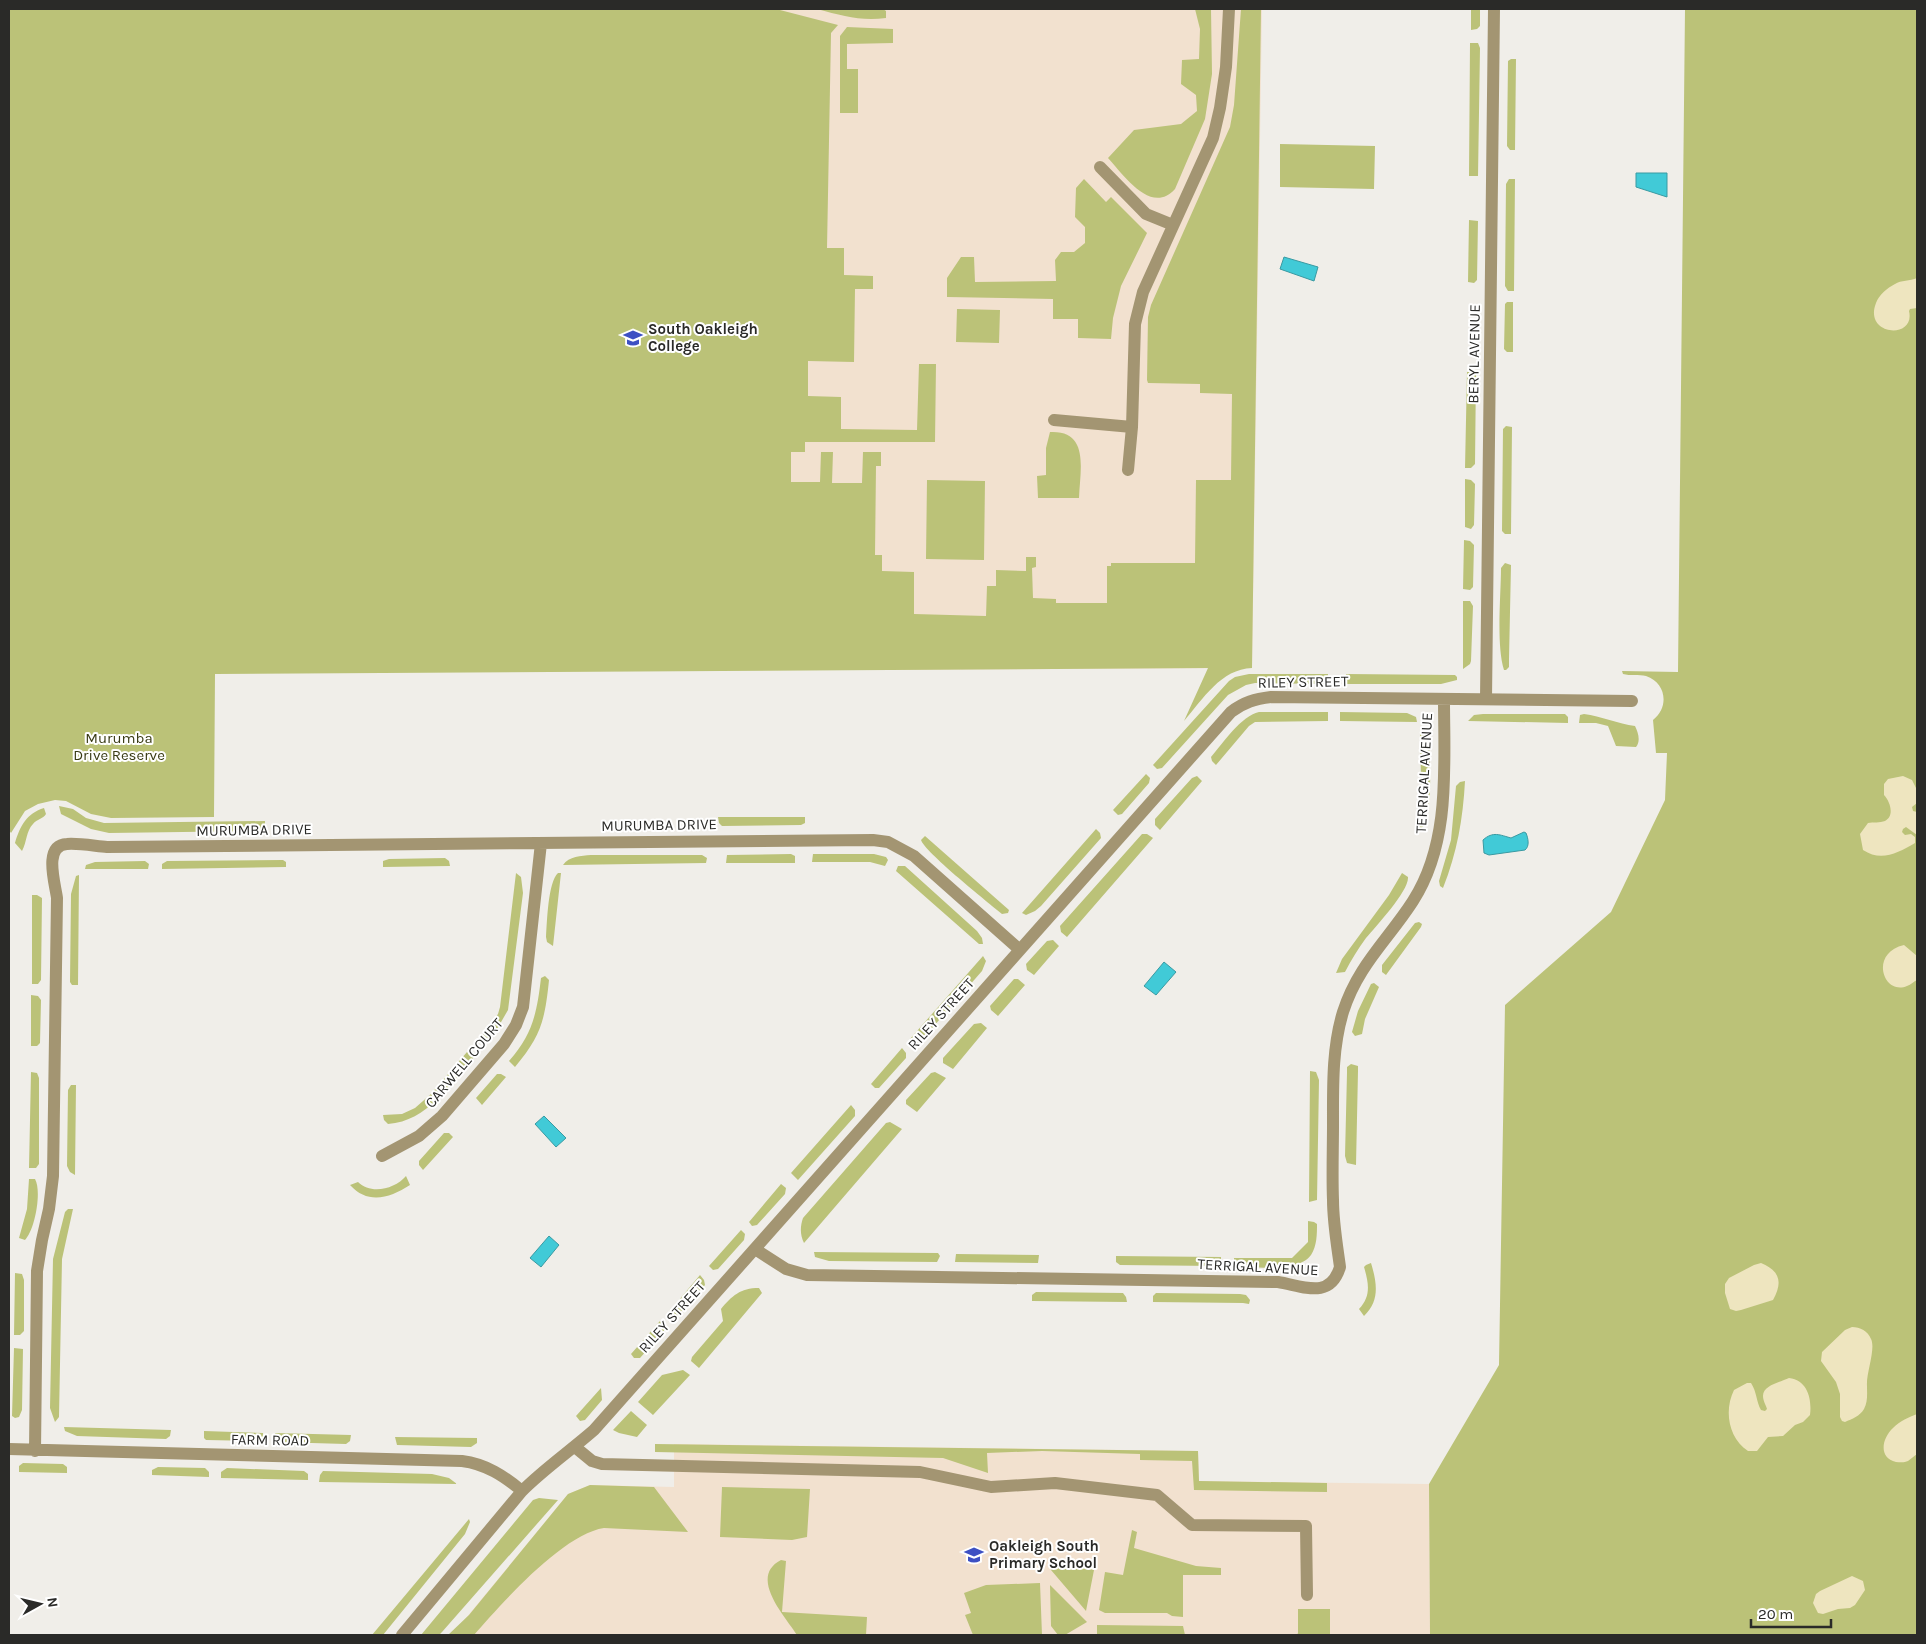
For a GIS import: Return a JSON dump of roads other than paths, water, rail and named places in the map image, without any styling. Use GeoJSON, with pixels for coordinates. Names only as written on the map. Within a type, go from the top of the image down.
{"type":"FeatureCollection","features":[{"type":"Feature","properties":{"kind":"street"},"geometry":{"type":"LineString","coordinates":[[1128,470],[1132,427],[1135,324],[1143,292],[1213,138],[1226,67],[1229,9]]}},
{"type":"Feature","properties":{"kind":"street","name":"BERYL AVENUE"},"geometry":{"type":"LineString","coordinates":[[1486,699],[1494,9]]}},
{"type":"Feature","properties":{"kind":"street"},"geometry":{"type":"LineString","coordinates":[[1100,168],[1146,214],[1173,225]]}},
{"type":"Feature","properties":{"kind":"street"},"geometry":{"type":"LineString","coordinates":[[1054,420],[1132,427]]}},
{"type":"Feature","properties":{"kind":"street","name":"RILEY STREET"},"geometry":{"type":"LineString","coordinates":[[402,1635],[522,1492],[534,1479],[594,1430],[1231,712],[1243,703],[1254,699],[1271,697],[1632,701]]}},
{"type":"Feature","properties":{"kind":"street","name":"TERRIGAL AVENUE"},"geometry":{"type":"LineString","coordinates":[[755,1249],[780,1266],[807,1275],[1278,1282],[1314,1288],[1322,1288],[1331,1284],[1337,1277],[1340,1267],[1333,1201],[1333,1072],[1337,1041],[1343,1012],[1356,982],[1367,962],[1413,900],[1426,877],[1434,854],[1441,822],[1444,699]]}},
{"type":"Feature","properties":{"kind":"street","name":"MURUMBA DRIVE"},"geometry":{"type":"LineString","coordinates":[[35,1450],[38,1271],[53,1176],[57,898],[52,859],[54,851],[58,846],[65,844],[107,847],[854,839],[888,842],[914,856],[1020,950]]}},
{"type":"Feature","properties":{"kind":"street","name":"CARWELL COURT"},"geometry":{"type":"LineString","coordinates":[[382,1156],[419,1136],[442,1116],[504,1044],[516,1025],[523,1007],[542,843]]}},
{"type":"Feature","properties":{"kind":"street"},"geometry":{"type":"LineString","coordinates":[[575,1447],[592,1461],[602,1464],[920,1472],[992,1487],[1056,1483],[1157,1495],[1192,1525],[1306,1526],[1307,1595]]}},
{"type":"Feature","properties":{"kind":"street","name":"FARM ROAD"},"geometry":{"type":"LineString","coordinates":[[9,1450],[462,1461],[494,1470],[522,1492]]}},
{"type":"Feature","properties":{"kind":"water"},"geometry":{"type":"Polygon","coordinates":[[[1636,173],[1667,173],[1667,197],[1636,187],[1636,173]]]}},
{"type":"Feature","properties":{"kind":"water"},"geometry":{"type":"Polygon","coordinates":[[[1284,257],[1318,267],[1314,281],[1280,269],[1284,257]]]}},
{"type":"Feature","properties":{"kind":"water"},"geometry":{"type":"Polygon","coordinates":[[[1524,832],[1528,842],[1525,850],[1489,855],[1484,853],[1483,840],[1490,835],[1497,834],[1511,838],[1524,832]]]}},
{"type":"Feature","properties":{"kind":"water"},"geometry":{"type":"Polygon","coordinates":[[[1164,962],[1176,972],[1156,995],[1144,986],[1164,962]]]}},
{"type":"Feature","properties":{"kind":"water"},"geometry":{"type":"Polygon","coordinates":[[[544,1116],[566,1138],[556,1147],[535,1124],[544,1116]]]}},
{"type":"Feature","properties":{"kind":"water"},"geometry":{"type":"Polygon","coordinates":[[[549,1236],[559,1245],[541,1267],[530,1258],[549,1236]]]}},
{"type":"Feature","properties":{"kind":"place","name":"South Oakleigh College"},"geometry":{"type":"Point","coordinates":[633,338]}},
{"type":"Feature","properties":{"kind":"place","name":"Oakleigh South Primary School"},"geometry":{"type":"Point","coordinates":[974,1555]}},
{"type":"Feature","properties":{"kind":"park label","name":"Murumba Drive Reserve"},"geometry":{"type":"Point","coordinates":[119,746]}}]}
